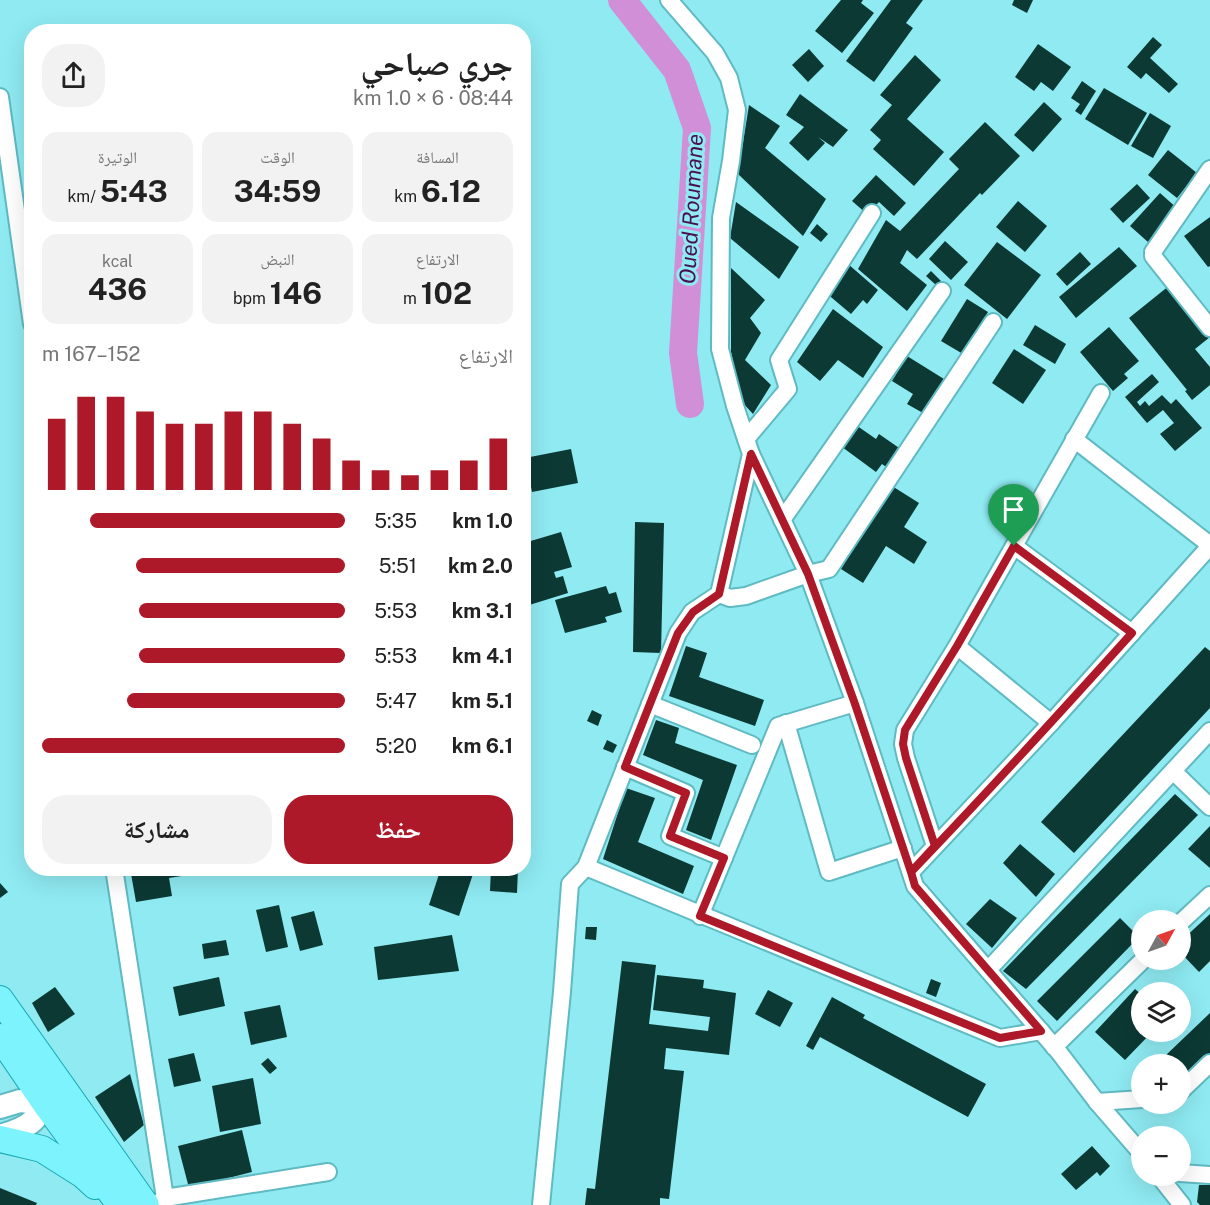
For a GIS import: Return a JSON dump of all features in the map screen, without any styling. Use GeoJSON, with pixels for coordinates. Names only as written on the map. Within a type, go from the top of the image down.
{"type":"FeatureCollection","features":[{"type":"Feature","properties":{"kind":"main road"},"geometry":{"type":"LineString","coordinates":[[0,999],[76,1106],[155,1203]]}},
{"type":"Feature","properties":{"kind":"main road"},"geometry":{"type":"LineString","coordinates":[[0,1038],[120,1205]]}},
{"type":"Feature","properties":{"kind":"main road"},"geometry":{"type":"LineString","coordinates":[[0,1138],[18,1131],[37,1119],[45,1103],[50,1069]]}},
{"type":"Feature","properties":{"kind":"main road"},"geometry":{"type":"LineString","coordinates":[[0,1107],[20,1101],[76,1106]]}},
{"type":"Feature","properties":{"kind":"main road"},"geometry":{"type":"LineString","coordinates":[[0,1138],[42,1149],[83,1175],[115,1205]]}},
{"type":"Feature","properties":{"kind":"street"},"geometry":{"type":"LineString","coordinates":[[669,0],[715,52],[729,78],[737,110],[721,218],[720,349],[735,406],[749,447],[808,574],[855,704],[915,886],[1041,1031],[1131,1141]]}},
{"type":"Feature","properties":{"kind":"street"},"geometry":{"type":"LineString","coordinates":[[0,98],[24,268]]}},
{"type":"Feature","properties":{"kind":"street"},"geometry":{"type":"LineString","coordinates":[[1207,317],[1153,256],[1153,252],[1210,169]]}},
{"type":"Feature","properties":{"kind":"street"},"geometry":{"type":"LineString","coordinates":[[541,1205],[570,884],[586,867],[678,633],[693,612],[719,594],[749,447],[788,389],[779,360],[872,213]]}},
{"type":"Feature","properties":{"kind":"street"},"geometry":{"type":"LineString","coordinates":[[782,520],[942,291]]}},
{"type":"Feature","properties":{"kind":"street"},"geometry":{"type":"LineString","coordinates":[[719,594],[730,598],[746,596],[808,574],[830,569],[993,322]]}},
{"type":"Feature","properties":{"kind":"street"},"geometry":{"type":"LineString","coordinates":[[935,846],[903,744],[905,730],[909,720],[957,646],[1101,393]]}},
{"type":"Feature","properties":{"kind":"street"},"geometry":{"type":"LineString","coordinates":[[911,872],[1051,723],[1210,545],[1074,440]]}},
{"type":"Feature","properties":{"kind":"street"},"geometry":{"type":"LineString","coordinates":[[1014,546],[1132,633]]}},
{"type":"Feature","properties":{"kind":"street"},"geometry":{"type":"LineString","coordinates":[[957,646],[1051,723]]}},
{"type":"Feature","properties":{"kind":"street"},"geometry":{"type":"LineString","coordinates":[[650,704],[752,745]]}},
{"type":"Feature","properties":{"kind":"street"},"geometry":{"type":"LineString","coordinates":[[700,916],[778,726],[855,704]]}},
{"type":"Feature","properties":{"kind":"street"},"geometry":{"type":"LineString","coordinates":[[786,723],[829,872],[903,848]]}},
{"type":"Feature","properties":{"kind":"street"},"geometry":{"type":"LineString","coordinates":[[988,970],[1210,731]]}},
{"type":"Feature","properties":{"kind":"street"},"geometry":{"type":"LineString","coordinates":[[625,767],[686,793],[670,836],[724,858]]}},
{"type":"Feature","properties":{"kind":"street"},"geometry":{"type":"LineString","coordinates":[[1173,771],[1210,807]]}},
{"type":"Feature","properties":{"kind":"street"},"geometry":{"type":"LineString","coordinates":[[586,867],[1000,1038],[1041,1031]]}},
{"type":"Feature","properties":{"kind":"street"},"geometry":{"type":"LineString","coordinates":[[115,876],[155,1203],[328,1172]]}},
{"type":"Feature","properties":{"kind":"street"},"geometry":{"type":"LineString","coordinates":[[1191,913],[1210,895]]}},
{"type":"Feature","properties":{"kind":"street"},"geometry":{"type":"LineString","coordinates":[[1054,1047],[1133,970]]}},
{"type":"Feature","properties":{"kind":"street"},"geometry":{"type":"LineString","coordinates":[[1191,1081],[1210,1063]]}},
{"type":"Feature","properties":{"kind":"street"},"geometry":{"type":"LineString","coordinates":[[1097,1102],[1131,1100]]}},
{"type":"Feature","properties":{"kind":"street"},"geometry":{"type":"LineString","coordinates":[[1191,1173],[1210,1174]]}},
{"type":"Feature","properties":{"kind":"street"},"geometry":{"type":"LineString","coordinates":[[1167,1186],[1182,1205]]}},
{"type":"Feature","properties":{"kind":"building"},"geometry":{"type":"Polygon","coordinates":[[[841,0],[863,0],[861,3],[874,13],[842,53],[815,31],[841,0]]]}},
{"type":"Feature","properties":{"kind":"building"},"geometry":{"type":"Polygon","coordinates":[[[891,0],[923,0],[906,23],[913,28],[874,82],[846,61],[891,0]]]}},
{"type":"Feature","properties":{"kind":"building"},"geometry":{"type":"Polygon","coordinates":[[[1014,0],[1033,0],[1027,13],[1012,5],[1014,0]]]}},
{"type":"Feature","properties":{"kind":"building"},"geometry":{"type":"Polygon","coordinates":[[[1153,37],[1162,45],[1150,58],[1178,84],[1169,93],[1146,73],[1141,79],[1127,67],[1153,37]]]}},
{"type":"Feature","properties":{"kind":"building"},"geometry":{"type":"Polygon","coordinates":[[[1038,44],[1071,67],[1053,91],[1041,82],[1034,91],[1015,77],[1038,44]]]}},
{"type":"Feature","properties":{"kind":"building"},"geometry":{"type":"Polygon","coordinates":[[[809,49],[824,66],[808,82],[792,65],[809,49]]]}},
{"type":"Feature","properties":{"kind":"building"},"geometry":{"type":"Polygon","coordinates":[[[915,55],[941,80],[907,119],[944,152],[914,186],[873,149],[881,140],[870,130],[892,105],[880,95],[915,55]]]}},
{"type":"Feature","properties":{"kind":"building"},"geometry":{"type":"Polygon","coordinates":[[[1082,81],[1096,91],[1081,115],[1075,111],[1080,104],[1071,98],[1082,81]]]}},
{"type":"Feature","properties":{"kind":"building"},"geometry":{"type":"Polygon","coordinates":[[[1104,88],[1147,113],[1128,145],[1085,119],[1104,88]]]}},
{"type":"Feature","properties":{"kind":"building"},"geometry":{"type":"Polygon","coordinates":[[[800,94],[848,130],[833,147],[818,137],[825,143],[808,161],[789,143],[804,127],[786,115],[800,94]]]}},
{"type":"Feature","properties":{"kind":"building"},"geometry":{"type":"Polygon","coordinates":[[[1044,102],[1062,119],[1033,152],[1014,135],[1044,102]]]}},
{"type":"Feature","properties":{"kind":"building"},"geometry":{"type":"Polygon","coordinates":[[[749,105],[780,126],[765,148],[826,199],[803,236],[738,174],[749,105]]]}},
{"type":"Feature","properties":{"kind":"building"},"geometry":{"type":"Polygon","coordinates":[[[1150,113],[1171,126],[1153,158],[1131,146],[1150,113]]]}},
{"type":"Feature","properties":{"kind":"building"},"geometry":{"type":"Polygon","coordinates":[[[985,122],[1020,156],[982,195],[980,193],[917,259],[907,250],[900,263],[927,285],[907,311],[858,269],[886,220],[900,231],[959,169],[949,159],[985,122]]]}},
{"type":"Feature","properties":{"kind":"building"},"geometry":{"type":"Polygon","coordinates":[[[1168,150],[1197,173],[1177,198],[1148,175],[1168,150]]]}},
{"type":"Feature","properties":{"kind":"building"},"geometry":{"type":"Polygon","coordinates":[[[876,175],[906,203],[894,216],[879,202],[867,214],[852,201],[876,175]]]}},
{"type":"Feature","properties":{"kind":"building"},"geometry":{"type":"Polygon","coordinates":[[[1137,184],[1150,198],[1123,223],[1110,209],[1137,184]]]}},
{"type":"Feature","properties":{"kind":"building"},"geometry":{"type":"Polygon","coordinates":[[[1160,193],[1178,209],[1148,242],[1130,226],[1160,193]]]}},
{"type":"Feature","properties":{"kind":"building"},"geometry":{"type":"Polygon","coordinates":[[[1018,201],[1047,226],[1025,252],[996,227],[1018,201]]]}},
{"type":"Feature","properties":{"kind":"building"},"geometry":{"type":"Polygon","coordinates":[[[736,202],[799,247],[779,279],[730,238],[736,202]]]}},
{"type":"Feature","properties":{"kind":"building"},"geometry":{"type":"Polygon","coordinates":[[[1210,217],[1210,266],[1208,267],[1184,236],[1210,217]]]}},
{"type":"Feature","properties":{"kind":"building"},"geometry":{"type":"Polygon","coordinates":[[[817,224],[828,234],[821,242],[810,233],[817,224]]]}},
{"type":"Feature","properties":{"kind":"building"},"geometry":{"type":"Polygon","coordinates":[[[945,241],[968,262],[951,280],[929,259],[945,241]]]}},
{"type":"Feature","properties":{"kind":"building"},"geometry":{"type":"Polygon","coordinates":[[[997,242],[1041,275],[1007,319],[964,285],[997,242]]]}},
{"type":"Feature","properties":{"kind":"building"},"geometry":{"type":"Polygon","coordinates":[[[1119,247],[1137,266],[1076,318],[1059,297],[1119,247]]]}},
{"type":"Feature","properties":{"kind":"building"},"geometry":{"type":"Polygon","coordinates":[[[1080,252],[1091,264],[1067,286],[1056,274],[1080,252]]]}},
{"type":"Feature","properties":{"kind":"building"},"geometry":{"type":"Polygon","coordinates":[[[848,264],[878,290],[867,304],[863,300],[851,314],[825,292],[848,264]]]}},
{"type":"Feature","properties":{"kind":"building"},"geometry":{"type":"Polygon","coordinates":[[[731,268],[765,300],[750,318],[761,333],[745,360],[771,385],[753,414],[741,401],[731,352],[731,268]]]}},
{"type":"Feature","properties":{"kind":"building"},"geometry":{"type":"Polygon","coordinates":[[[931,271],[941,281],[937,286],[926,276],[931,271]]]}},
{"type":"Feature","properties":{"kind":"building"},"geometry":{"type":"Polygon","coordinates":[[[1170,285],[1210,333],[1210,337],[1195,349],[1210,367],[1210,385],[1192,400],[1185,391],[1187,390],[1129,318],[1170,285]]]}},
{"type":"Feature","properties":{"kind":"building"},"geometry":{"type":"Polygon","coordinates":[[[967,299],[988,312],[963,354],[941,341],[967,299]]]}},
{"type":"Feature","properties":{"kind":"building"},"geometry":{"type":"Polygon","coordinates":[[[833,309],[883,347],[863,378],[838,360],[820,381],[797,362],[833,309]]]}},
{"type":"Feature","properties":{"kind":"building"},"geometry":{"type":"Polygon","coordinates":[[[1035,325],[1066,344],[1055,364],[1023,345],[1035,325]]]}},
{"type":"Feature","properties":{"kind":"building"},"geometry":{"type":"Polygon","coordinates":[[[1109,327],[1139,361],[1124,374],[1128,378],[1113,391],[1080,352],[1109,327]]]}},
{"type":"Feature","properties":{"kind":"building"},"geometry":{"type":"Polygon","coordinates":[[[1014,349],[1046,370],[1023,404],[992,383],[1014,349]]]}},
{"type":"Feature","properties":{"kind":"building"},"geometry":{"type":"Polygon","coordinates":[[[907,356],[944,379],[923,413],[907,404],[913,394],[892,381],[907,356]]]}},
{"type":"Feature","properties":{"kind":"building"},"geometry":{"type":"Polygon","coordinates":[[[1152,374],[1159,382],[1137,402],[1140,406],[1145,401],[1149,406],[1162,395],[1171,404],[1176,399],[1202,428],[1175,451],[1160,434],[1174,423],[1163,410],[1147,423],[1125,397],[1152,374]]]}},
{"type":"Feature","properties":{"kind":"building"},"geometry":{"type":"Polygon","coordinates":[[[853,423],[876,439],[879,434],[902,450],[889,469],[882,464],[876,472],[838,444],[853,423]]]}},
{"type":"Feature","properties":{"kind":"building"},"geometry":{"type":"Polygon","coordinates":[[[571,449],[578,483],[532,492],[531,457],[571,449]]]}},
{"type":"Feature","properties":{"kind":"building"},"geometry":{"type":"Polygon","coordinates":[[[892,486],[919,503],[904,527],[927,542],[914,564],[886,546],[863,583],[841,569],[892,486]]]}},
{"type":"Feature","properties":{"kind":"building"},"geometry":{"type":"Polygon","coordinates":[[[635,522],[664,523],[661,653],[633,652],[635,522]]]}},
{"type":"Feature","properties":{"kind":"building"},"geometry":{"type":"Polygon","coordinates":[[[561,532],[572,567],[554,572],[556,578],[563,576],[568,593],[531,604],[531,541],[561,532]]]}},
{"type":"Feature","properties":{"kind":"building"},"geometry":{"type":"Polygon","coordinates":[[[606,586],[609,594],[616,592],[622,612],[605,617],[607,622],[565,633],[555,600],[606,586]]]}},
{"type":"Feature","properties":{"kind":"building"},"geometry":{"type":"Polygon","coordinates":[[[686,646],[707,653],[699,677],[764,700],[755,726],[669,696],[686,646]]]}},
{"type":"Feature","properties":{"kind":"building"},"geometry":{"type":"Polygon","coordinates":[[[1205,647],[1210,651],[1210,708],[1074,853],[1041,822],[1205,647]]]}},
{"type":"Feature","properties":{"kind":"building"},"geometry":{"type":"Polygon","coordinates":[[[592,710],[602,715],[598,726],[587,721],[592,710]]]}},
{"type":"Feature","properties":{"kind":"building"},"geometry":{"type":"Polygon","coordinates":[[[656,720],[679,728],[675,743],[737,765],[711,840],[686,830],[703,780],[643,755],[656,720]]]}},
{"type":"Feature","properties":{"kind":"building"},"geometry":{"type":"Polygon","coordinates":[[[607,740],[617,745],[613,753],[603,749],[607,740]]]}},
{"type":"Feature","properties":{"kind":"building"},"geometry":{"type":"Polygon","coordinates":[[[626,788],[655,798],[638,842],[694,866],[683,894],[603,859],[626,788]]]}},
{"type":"Feature","properties":{"kind":"building"},"geometry":{"type":"Polygon","coordinates":[[[1175,794],[1198,815],[1026,989],[1003,971],[1175,794]]]}},
{"type":"Feature","properties":{"kind":"building"},"geometry":{"type":"Polygon","coordinates":[[[1210,826],[1210,868],[1188,849],[1210,826]]]}},
{"type":"Feature","properties":{"kind":"building"},"geometry":{"type":"Polygon","coordinates":[[[1020,844],[1055,874],[1036,897],[1003,863],[1020,844]]]}},
{"type":"Feature","properties":{"kind":"building"},"geometry":{"type":"Polygon","coordinates":[[[131,876],[182,876],[169,878],[172,896],[136,902],[131,876]]]}},
{"type":"Feature","properties":{"kind":"building"},"geometry":{"type":"Polygon","coordinates":[[[438,876],[472,876],[459,916],[429,905],[438,876]]]}},
{"type":"Feature","properties":{"kind":"building"},"geometry":{"type":"Polygon","coordinates":[[[491,876],[518,876],[517,893],[490,891],[491,876]]]}},
{"type":"Feature","properties":{"kind":"building"},"geometry":{"type":"Polygon","coordinates":[[[0,883],[8,892],[0,898],[0,883]]]}},
{"type":"Feature","properties":{"kind":"building"},"geometry":{"type":"Polygon","coordinates":[[[990,899],[1017,918],[992,948],[966,924],[990,899]]]}},
{"type":"Feature","properties":{"kind":"building"},"geometry":{"type":"Polygon","coordinates":[[[279,905],[288,947],[266,952],[256,910],[279,905]]]}},
{"type":"Feature","properties":{"kind":"building"},"geometry":{"type":"Polygon","coordinates":[[[314,911],[323,945],[300,951],[291,917],[314,911]]]}},
{"type":"Feature","properties":{"kind":"building"},"geometry":{"type":"Polygon","coordinates":[[[1210,914],[1210,961],[1199,972],[1191,964],[1191,932],[1210,914]]]}},
{"type":"Feature","properties":{"kind":"building"},"geometry":{"type":"Polygon","coordinates":[[[1120,918],[1131,929],[1131,945],[1057,1021],[1037,1001],[1120,918]]]}},
{"type":"Feature","properties":{"kind":"building"},"geometry":{"type":"Polygon","coordinates":[[[586,927],[597,927],[596,940],[585,939],[586,927]]]}},
{"type":"Feature","properties":{"kind":"building"},"geometry":{"type":"Polygon","coordinates":[[[452,935],[459,971],[378,980],[374,947],[452,935]]]}},
{"type":"Feature","properties":{"kind":"building"},"geometry":{"type":"Polygon","coordinates":[[[226,940],[229,955],[204,959],[202,944],[226,940]]]}},
{"type":"Feature","properties":{"kind":"building"},"geometry":{"type":"Polygon","coordinates":[[[622,961],[656,965],[649,1024],[708,1031],[710,1017],[653,1010],[657,975],[704,980],[703,988],[736,993],[729,1055],[666,1048],[664,1069],[684,1071],[669,1199],[660,1198],[660,1205],[585,1205],[587,1188],[595,1189],[622,961]]]}},
{"type":"Feature","properties":{"kind":"building"},"geometry":{"type":"Polygon","coordinates":[[[219,977],[225,1006],[179,1016],[173,987],[219,977]]]}},
{"type":"Feature","properties":{"kind":"building"},"geometry":{"type":"Polygon","coordinates":[[[931,979],[941,983],[936,997],[926,993],[931,979]]]}},
{"type":"Feature","properties":{"kind":"building"},"geometry":{"type":"Polygon","coordinates":[[[55,987],[75,1014],[48,1032],[32,1003],[55,987]]]}},
{"type":"Feature","properties":{"kind":"building"},"geometry":{"type":"Polygon","coordinates":[[[768,990],[793,1003],[780,1027],[755,1014],[768,990]]]}},
{"type":"Feature","properties":{"kind":"building"},"geometry":{"type":"Polygon","coordinates":[[[1131,993],[1131,1042],[1142,1042],[1125,1060],[1095,1032],[1131,993]]]}},
{"type":"Feature","properties":{"kind":"building"},"geometry":{"type":"Polygon","coordinates":[[[832,997],[865,1015],[863,1018],[986,1084],[968,1117],[820,1037],[813,1050],[806,1046],[832,997]]]}},
{"type":"Feature","properties":{"kind":"building"},"geometry":{"type":"Polygon","coordinates":[[[280,1005],[287,1037],[251,1045],[244,1012],[280,1005]]]}},
{"type":"Feature","properties":{"kind":"building"},"geometry":{"type":"Polygon","coordinates":[[[1210,1013],[1210,1058],[1191,1075],[1191,1054],[1167,1054],[1180,1042],[1191,1042],[1191,1031],[1210,1013]]]}},
{"type":"Feature","properties":{"kind":"building"},"geometry":{"type":"Polygon","coordinates":[[[194,1053],[201,1081],[174,1087],[168,1059],[194,1053]]]}},
{"type":"Feature","properties":{"kind":"building"},"geometry":{"type":"Polygon","coordinates":[[[268,1058],[277,1068],[270,1074],[261,1064],[268,1058]]]}},
{"type":"Feature","properties":{"kind":"building"},"geometry":{"type":"Polygon","coordinates":[[[130,1074],[144,1125],[124,1142],[95,1097],[130,1074]]]}},
{"type":"Feature","properties":{"kind":"building"},"geometry":{"type":"Polygon","coordinates":[[[253,1078],[261,1124],[220,1132],[212,1086],[253,1078]]]}},
{"type":"Feature","properties":{"kind":"building"},"geometry":{"type":"Polygon","coordinates":[[[242,1130],[252,1172],[189,1188],[178,1146],[242,1130]]]}},
{"type":"Feature","properties":{"kind":"building"},"geometry":{"type":"Polygon","coordinates":[[[1092,1146],[1110,1166],[1100,1176],[1097,1172],[1076,1190],[1061,1174],[1092,1146]]]}},
{"type":"Feature","properties":{"kind":"building"},"geometry":{"type":"Polygon","coordinates":[[[1199,1185],[1210,1185],[1210,1205],[1200,1205],[1197,1202],[1199,1185]]]}},
{"type":"Feature","properties":{"kind":"building"},"geometry":{"type":"Polygon","coordinates":[[[0,1188],[37,1203],[36,1205],[0,1205],[0,1188]]]}},
{"type":"Feature","properties":{"kind":"waterway","name":"Oued Roumane"},"geometry":{"type":"LineString","coordinates":[[622,0],[677,70],[697,128],[683,353],[690,404]]}},
{"type":"Feature","properties":{"kind":"route"},"geometry":{"type":"LineString","coordinates":[[1014,546],[957,646],[909,720],[905,730],[903,744],[906,758],[935,846],[911,872],[855,704],[808,574],[751,454],[719,594],[693,612],[678,633],[625,767],[686,793],[670,836],[724,858],[700,916],[1000,1038],[1041,1031],[915,886],[911,872],[1132,633],[1014,546]]}}]}
